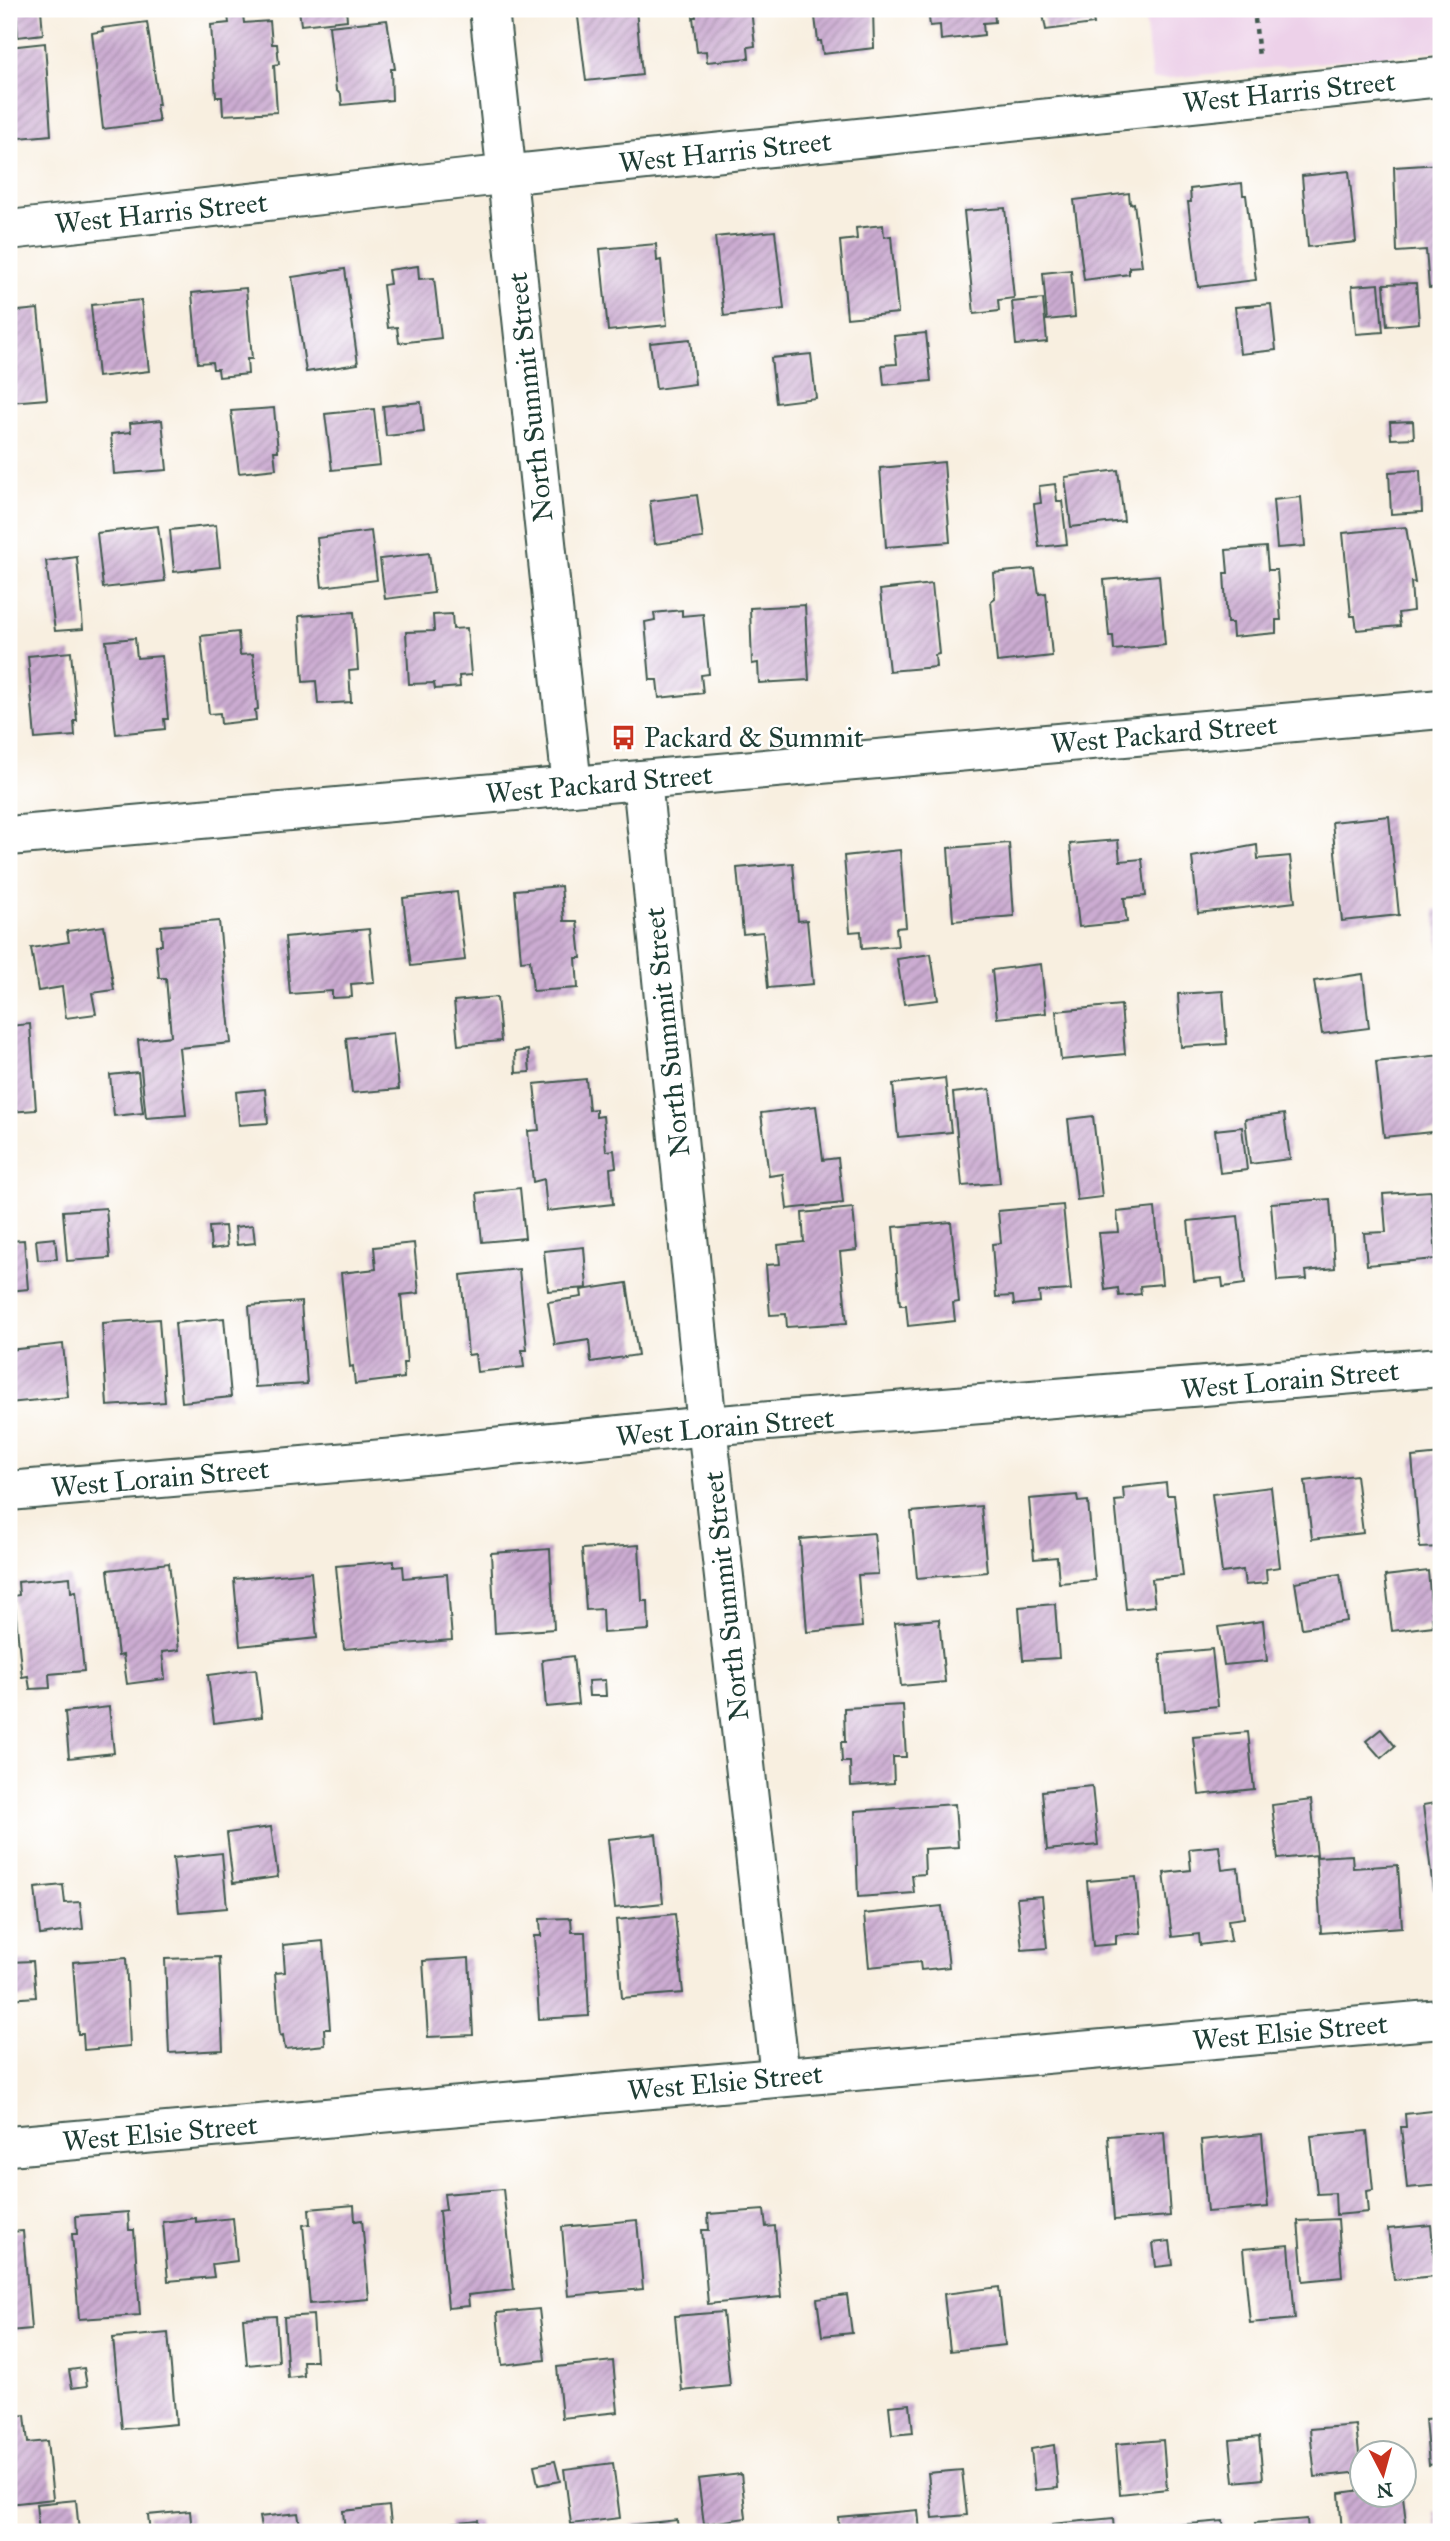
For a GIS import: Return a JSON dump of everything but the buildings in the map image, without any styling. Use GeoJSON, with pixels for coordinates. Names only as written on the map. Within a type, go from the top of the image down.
{"type":"FeatureCollection","features":[{"type":"Feature","properties":{"kind":"street","name":"North Summit Street"},"geometry":{"type":"LineString","coordinates":[[489,9],[572,786]]}},
{"type":"Feature","properties":{"kind":"street","name":"West Harris Street"},"geometry":{"type":"LineString","coordinates":[[9,230],[507,174],[1441,77]]}},
{"type":"Feature","properties":{"kind":"street","name":"West Packard Street"},"geometry":{"type":"LineString","coordinates":[[9,836],[1441,709]]}},
{"type":"Feature","properties":{"kind":"street","name":"North Summit Street"},"geometry":{"type":"LineString","coordinates":[[642,780],[708,1426],[780,2077]]}},
{"type":"Feature","properties":{"kind":"street","name":"West Lorain Street"},"geometry":{"type":"LineString","coordinates":[[9,1491],[395,1458],[708,1426],[1441,1367]]}},
{"type":"Feature","properties":{"kind":"street","name":"West Elsie Street"},"geometry":{"type":"LineString","coordinates":[[9,2147],[1441,2019]]}},
{"type":"Feature","properties":{"kind":"shaded area"},"geometry":{"type":"Polygon","coordinates":[[[1144,9],[1441,9],[1441,50],[1152,80],[1144,9]]]}},
{"type":"Feature","properties":{"kind":"place","name":"Packard & Summit"},"geometry":{"type":"Point","coordinates":[624,737]}}]}
